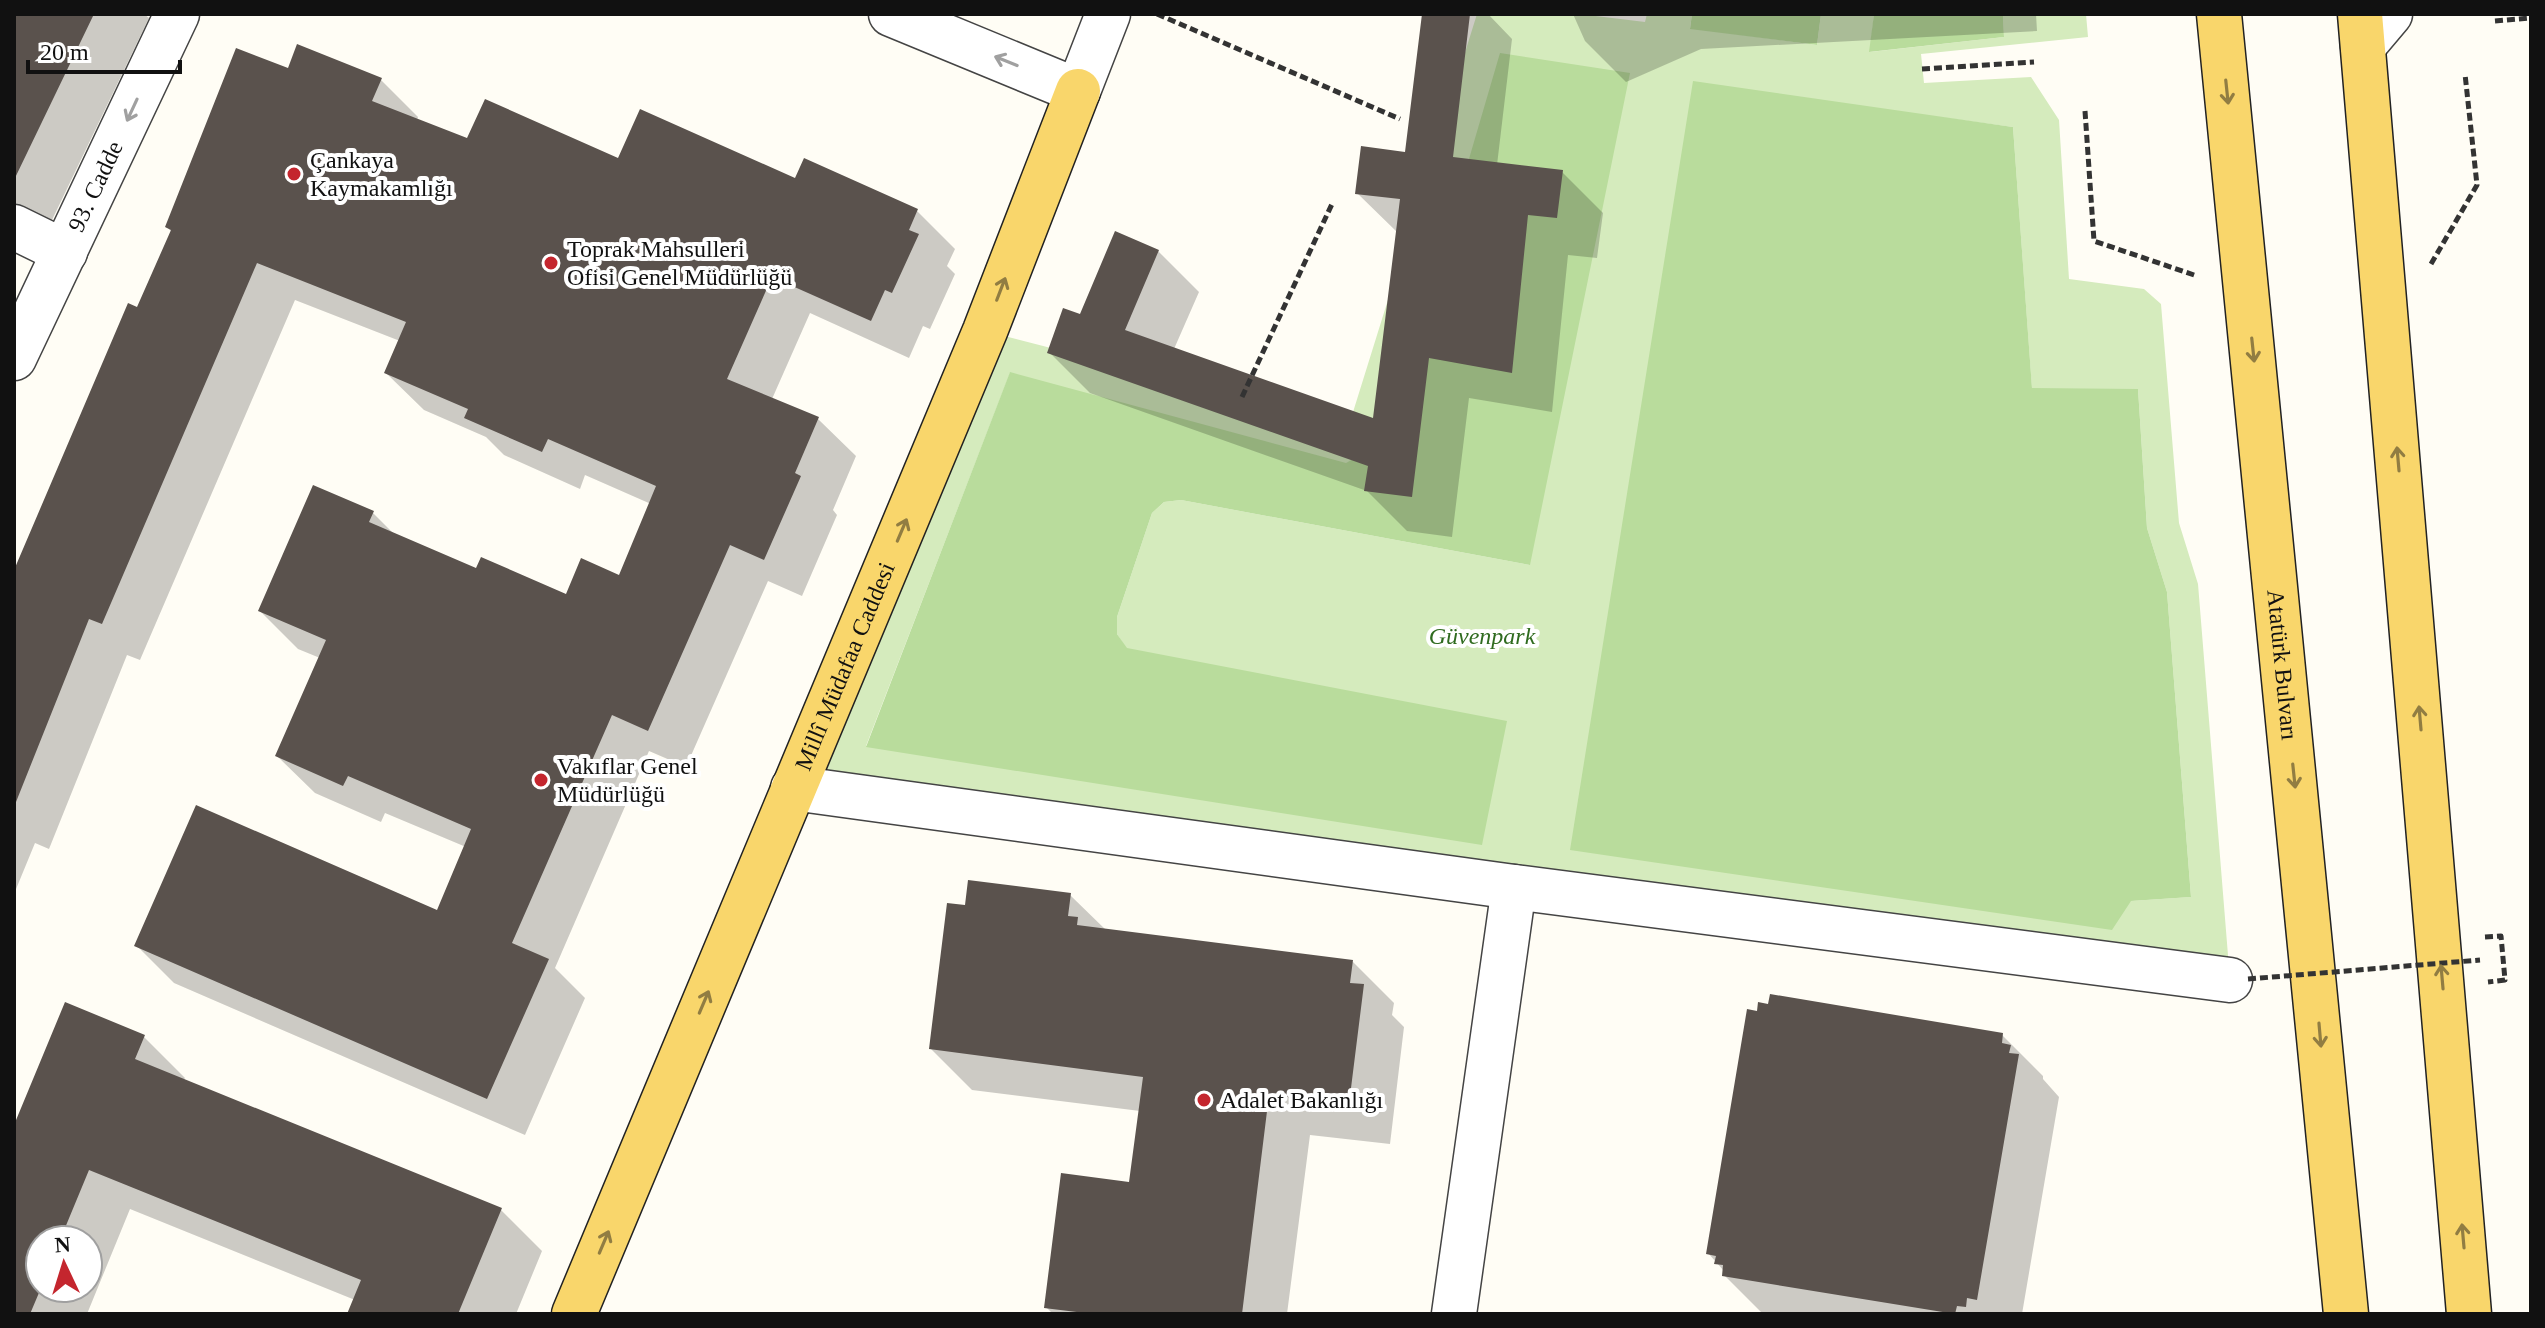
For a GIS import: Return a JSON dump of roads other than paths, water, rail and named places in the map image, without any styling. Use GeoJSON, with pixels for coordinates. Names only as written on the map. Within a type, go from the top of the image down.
{"type":"FeatureCollection","features":[{"type":"Feature","properties":{"kind":"main road","name":"Atatürk Bulvarı"},"geometry":{"type":"LineString","coordinates":[[2219,14],[2346,1314]]}},
{"type":"Feature","properties":{"kind":"main road"},"geometry":{"type":"LineString","coordinates":[[2371,25],[2469,1314]]}},
{"type":"Feature","properties":{"kind":"main road","name":"Millî Müdafaa Caddesi"},"geometry":{"type":"LineString","coordinates":[[574,1314],[985,331],[1078,91]]}},
{"type":"Feature","properties":{"kind":"street","name":"93. Cadde"},"geometry":{"type":"LineString","coordinates":[[14,358],[177,14]]}},
{"type":"Feature","properties":{"kind":"street"},"geometry":{"type":"LineString","coordinates":[[891,14],[1078,91]]}},
{"type":"Feature","properties":{"kind":"street","name":"Millî Müdafaa Caddesi"},"geometry":{"type":"LineString","coordinates":[[1078,91],[1108,14]]}},
{"type":"Feature","properties":{"kind":"street"},"geometry":{"type":"LineString","coordinates":[[14,227],[65,252]]}},
{"type":"Feature","properties":{"kind":"street"},"geometry":{"type":"LineString","coordinates":[[793,788],[1514,887],[2239,980]]}},
{"type":"Feature","properties":{"kind":"street"},"geometry":{"type":"LineString","coordinates":[[1454,1314],[1514,887]]}},
{"type":"Feature","properties":{"kind":"place","name":"Çankaya Kaymakamlığı"},"geometry":{"type":"Point","coordinates":[294,174]}},
{"type":"Feature","properties":{"kind":"place","name":"Toprak Mahsulleri Ofisi Genel Müdürlüğü"},"geometry":{"type":"Point","coordinates":[551,263]}},
{"type":"Feature","properties":{"kind":"place","name":"Vakıflar Genel Müdürlüğü"},"geometry":{"type":"Point","coordinates":[541,780]}},
{"type":"Feature","properties":{"kind":"place","name":"Adalet Bakanlığı"},"geometry":{"type":"Point","coordinates":[1204,1100]}},
{"type":"Feature","properties":{"kind":"park label","name":"Güvenpark"},"geometry":{"type":"Point","coordinates":[1482,636]}}]}
